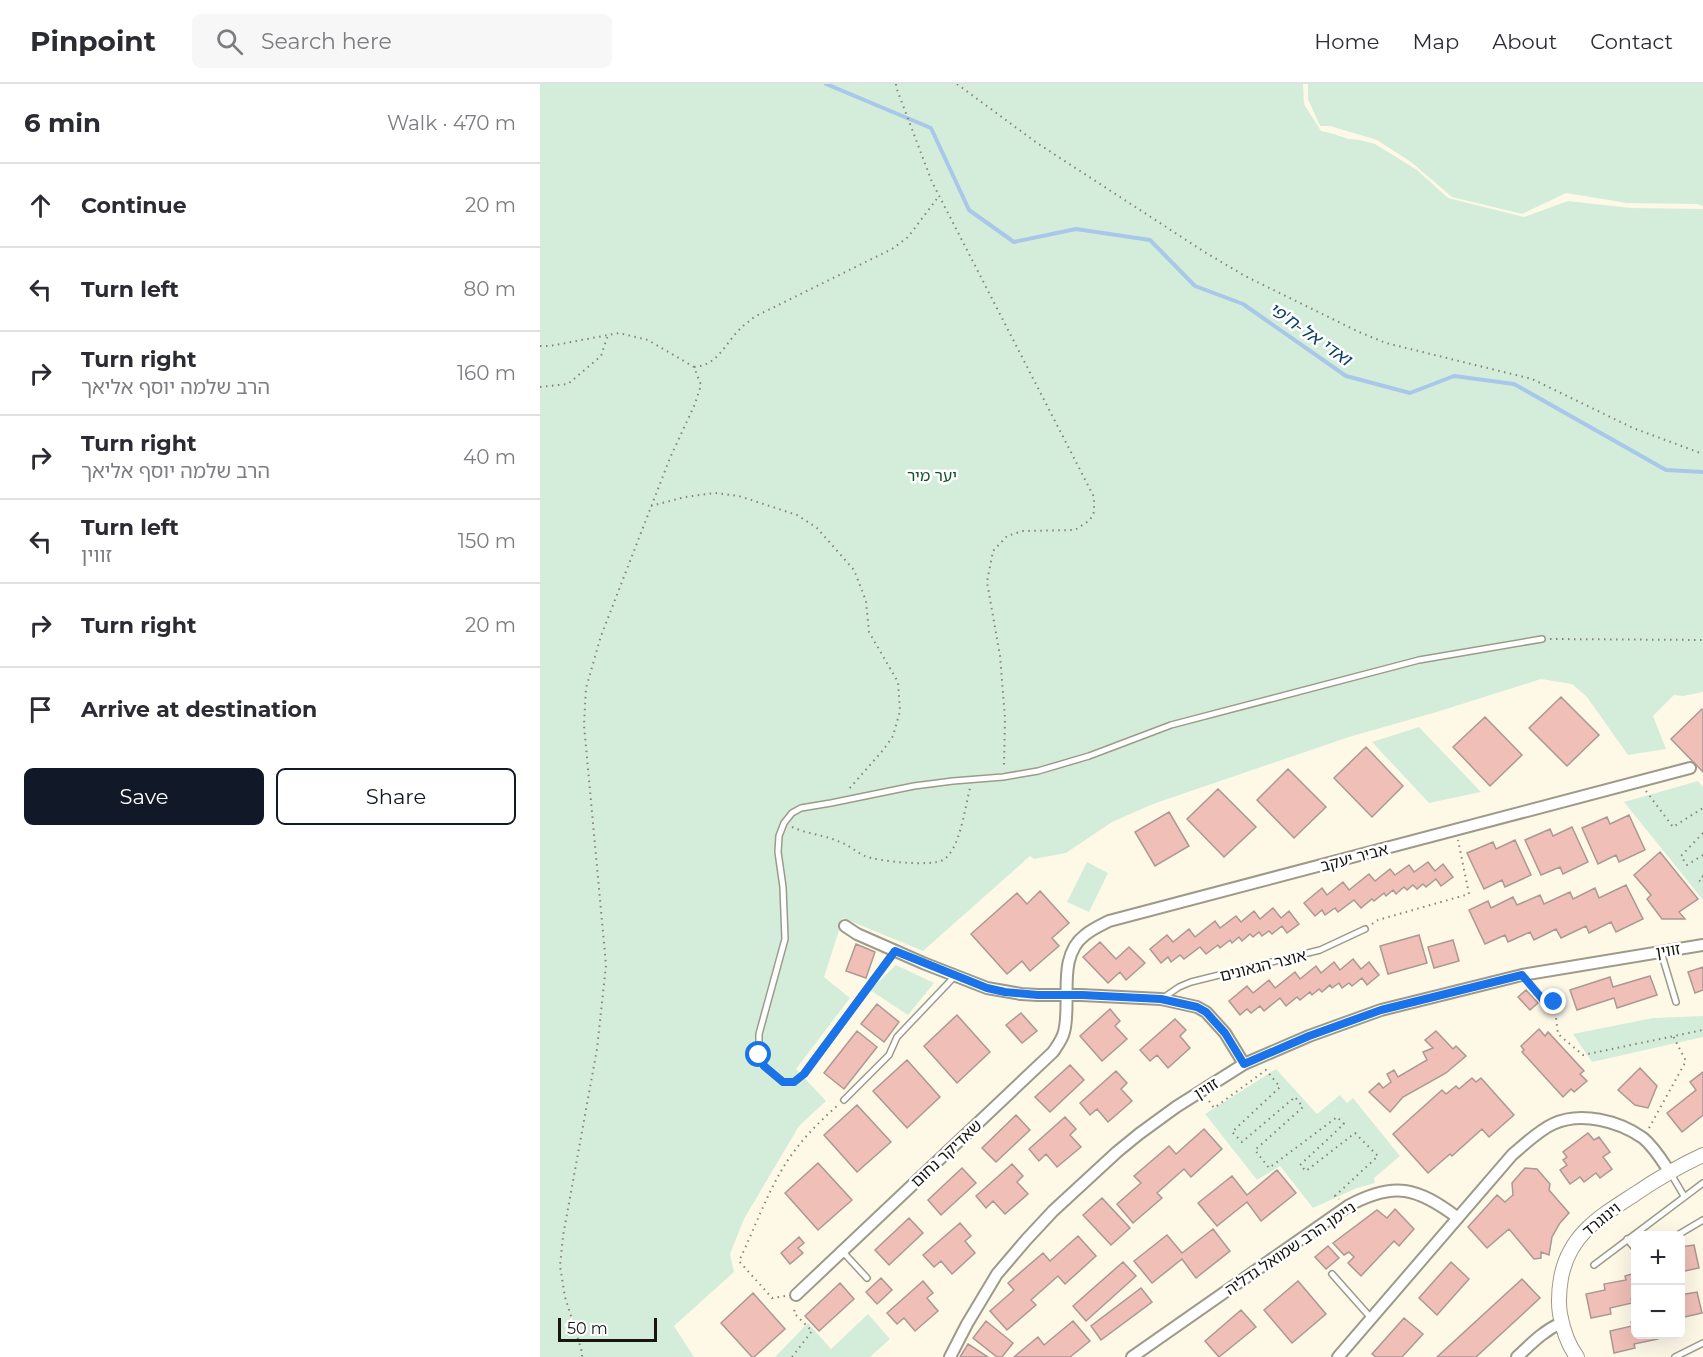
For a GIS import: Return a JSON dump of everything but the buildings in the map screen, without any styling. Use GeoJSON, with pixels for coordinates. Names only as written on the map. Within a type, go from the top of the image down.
{"type":"FeatureCollection","features":[{"type":"Feature","properties":{"kind":"street","name":"אביר יעקב"},"geometry":{"type":"LineString","coordinates":[[1066,995],[1067,973],[1076,943],[1084,935],[1109,921],[1690,768]]}},
{"type":"Feature","properties":{"kind":"street"},"geometry":{"type":"LineString","coordinates":[[845,926],[895,951],[987,988],[1038,995],[1161,999],[1197,1007],[1206,1012],[1225,1033],[1244,1064]]}},
{"type":"Feature","properties":{"kind":"street","name":"זווין"},"geometry":{"type":"LineString","coordinates":[[950,1357],[997,1274],[1026,1240],[1117,1152],[1149,1127],[1244,1064],[1309,1036],[1381,1010],[1522,975],[1703,945]]}},
{"type":"Feature","properties":{"kind":"street","name":"שאדיקר נחום"},"geometry":{"type":"LineString","coordinates":[[796,1295],[1053,1052],[1064,1035],[1066,995]]}},
{"type":"Feature","properties":{"kind":"street"},"geometry":{"type":"LineString","coordinates":[[1338,1357],[1512,1155],[1541,1131],[1555,1123],[1584,1118],[1627,1129],[1656,1151],[1669,1171]]}},
{"type":"Feature","properties":{"kind":"street","name":"וינוגרד"},"geometry":{"type":"LineString","coordinates":[[1577,1357],[1561,1323],[1558,1293],[1563,1269],[1577,1239],[1602,1215],[1669,1171],[1703,1155]]}},
{"type":"Feature","properties":{"kind":"street","name":"ניימן הרב שמואל גדליה"},"geometry":{"type":"LineString","coordinates":[[1132,1357],[1348,1206],[1365,1197],[1380,1191],[1396,1190],[1426,1196],[1458,1218]]}},
{"type":"Feature","properties":{"kind":"street"},"geometry":{"type":"LineString","coordinates":[[1516,1357],[1549,1328],[1561,1323]]}},
{"type":"Feature","properties":{"kind":"lane"},"geometry":{"type":"LineString","coordinates":[[895,951],[804,1074],[794,1082],[783,1082],[764,1066],[759,1055],[759,1034],[785,939],[783,887],[778,852],[779,836],[784,823],[792,813],[801,808],[914,786],[1004,777],[1038,771],[1089,756],[1172,725],[1419,660],[1542,639]]}},
{"type":"Feature","properties":{"kind":"lane","name":"אוצר הגאונים"},"geometry":{"type":"LineString","coordinates":[[1161,999],[1191,982],[1320,950],[1365,929]]}},
{"type":"Feature","properties":{"kind":"lane"},"geometry":{"type":"LineString","coordinates":[[1661,951],[1676,1002]]}},
{"type":"Feature","properties":{"kind":"lane"},"geometry":{"type":"LineString","coordinates":[[844,1100],[889,1055],[897,1037],[955,976]]}},
{"type":"Feature","properties":{"kind":"lane"},"geometry":{"type":"LineString","coordinates":[[1669,1171],[1684,1196]]}},
{"type":"Feature","properties":{"kind":"lane"},"geometry":{"type":"LineString","coordinates":[[1594,1265],[1703,1183]]}},
{"type":"Feature","properties":{"kind":"lane"},"geometry":{"type":"LineString","coordinates":[[1684,1231],[1703,1220]]}},
{"type":"Feature","properties":{"kind":"lane"},"geometry":{"type":"LineString","coordinates":[[1626,1239],[1631,1245]]}},
{"type":"Feature","properties":{"kind":"lane"},"geometry":{"type":"LineString","coordinates":[[842,1251],[867,1278]]}},
{"type":"Feature","properties":{"kind":"lane"},"geometry":{"type":"LineString","coordinates":[[1332,1274],[1371,1318]]}},
{"type":"Feature","properties":{"kind":"lane"},"geometry":{"type":"LineString","coordinates":[[1675,1357],[1703,1343]]}},
{"type":"Feature","properties":{"kind":"path"},"geometry":{"type":"LineString","coordinates":[[896,84],[939,196],[1094,497],[1094,512],[1090,520],[1075,530],[1023,531],[1007,536],[993,551],[987,582],[1000,656],[1005,718],[1004,777]]}},
{"type":"Feature","properties":{"kind":"path"},"geometry":{"type":"LineString","coordinates":[[957,84],[1037,143],[1245,276],[1386,343],[1532,379],[1633,428],[1703,454]]}},
{"type":"Feature","properties":{"kind":"path"},"geometry":{"type":"LineString","coordinates":[[540,346],[619,333],[648,339],[694,367],[704,366],[715,358],[739,330],[754,317],[892,249],[908,237],[939,196]]}},
{"type":"Feature","properties":{"kind":"path"},"geometry":{"type":"LineString","coordinates":[[540,387],[568,384],[601,356],[608,335]]}},
{"type":"Feature","properties":{"kind":"path"},"geometry":{"type":"LineString","coordinates":[[582,1357],[565,1297],[560,1266],[563,1236],[597,1049],[606,964],[584,725],[586,688],[601,636],[670,458],[695,404],[701,385],[694,367]]}},
{"type":"Feature","properties":{"kind":"path"},"geometry":{"type":"LineString","coordinates":[[651,506],[685,497],[715,493],[739,496],[797,515],[817,528],[854,570],[866,601],[868,632],[898,682],[900,711],[893,735],[884,748],[853,786],[831,803]]}},
{"type":"Feature","properties":{"kind":"path"},"geometry":{"type":"LineString","coordinates":[[1542,639],[1703,640]]}},
{"type":"Feature","properties":{"kind":"path"},"geometry":{"type":"LineString","coordinates":[[784,823],[802,832],[841,842],[866,856],[881,861],[928,863],[943,860],[957,844],[972,779]]}},
{"type":"Feature","properties":{"kind":"path"},"geometry":{"type":"LineString","coordinates":[[1640,781],[1673,827],[1703,808]]}},
{"type":"Feature","properties":{"kind":"path"},"geometry":{"type":"LineString","coordinates":[[1365,929],[1378,920],[1469,894],[1456,830]]}},
{"type":"Feature","properties":{"kind":"path"},"geometry":{"type":"LineString","coordinates":[[1703,833],[1681,856],[1687,865],[1703,855]]}},
{"type":"Feature","properties":{"kind":"path"},"geometry":{"type":"LineString","coordinates":[[1703,876],[1699,880],[1703,885]]}},
{"type":"Feature","properties":{"kind":"path"},"geometry":{"type":"LineString","coordinates":[[1522,975],[1545,1002],[1554,1002],[1558,1034],[1583,1055],[1703,1030]]}},
{"type":"Feature","properties":{"kind":"path"},"geometry":{"type":"LineString","coordinates":[[1643,1139],[1686,1060],[1673,1036]]}},
{"type":"Feature","properties":{"kind":"path"},"geometry":{"type":"LineString","coordinates":[[1201,1091],[1214,1108],[1266,1070],[1280,1087],[1232,1132],[1242,1142],[1295,1097],[1303,1107],[1255,1150],[1269,1168],[1337,1117],[1344,1124],[1300,1165],[1306,1171],[1355,1133],[1378,1156],[1335,1196],[1348,1206]]}},
{"type":"Feature","properties":{"kind":"path"},"geometry":{"type":"LineString","coordinates":[[792,1357],[812,1332],[794,1313],[796,1295],[772,1298],[739,1261],[766,1200],[790,1157],[813,1127],[844,1100]]}},
{"type":"Feature","properties":{"kind":"green space","name":"יער מיר"},"geometry":{"type":"Polygon","coordinates":[[[540,84],[1303,84],[1304,104],[1321,131],[1375,144],[1417,170],[1448,198],[1524,217],[1568,201],[1631,208],[1703,209],[1703,692],[1683,696],[1674,695],[1653,716],[1666,749],[1628,755],[1587,697],[1572,684],[1541,679],[1349,737],[1153,804],[1112,822],[1066,853],[1034,859],[1030,856],[923,951],[843,918],[824,977],[850,998],[796,1069],[826,1101],[799,1126],[744,1219],[730,1254],[734,1272],[674,1326],[694,1357],[540,1357],[540,84]]]}},
{"type":"Feature","properties":{"kind":"green space"},"geometry":{"type":"Polygon","coordinates":[[[1308,84],[1703,84],[1703,206],[1627,203],[1566,193],[1522,214],[1452,197],[1411,162],[1377,140],[1330,126],[1320,126],[1308,99],[1308,84]]]}},
{"type":"Feature","properties":{"kind":"green space"},"geometry":{"type":"Polygon","coordinates":[[[1419,727],[1481,792],[1429,803],[1372,742],[1419,727]]]}},
{"type":"Feature","properties":{"kind":"green space"},"geometry":{"type":"Polygon","coordinates":[[[1698,781],[1703,787],[1703,900],[1624,802],[1698,781]]]}},
{"type":"Feature","properties":{"kind":"green space"},"geometry":{"type":"Polygon","coordinates":[[[1087,862],[1108,873],[1089,912],[1067,902],[1087,862]]]}},
{"type":"Feature","properties":{"kind":"green space"},"geometry":{"type":"Polygon","coordinates":[[[896,965],[934,983],[908,1015],[870,990],[896,965]]]}},
{"type":"Feature","properties":{"kind":"green space"},"geometry":{"type":"Polygon","coordinates":[[[1703,1016],[1703,1037],[1592,1062],[1573,1034],[1653,1018],[1703,1016]]]}},
{"type":"Feature","properties":{"kind":"green space"},"geometry":{"type":"Polygon","coordinates":[[[1276,1069],[1317,1114],[1340,1095],[1347,1103],[1353,1098],[1400,1156],[1374,1178],[1375,1183],[1357,1188],[1313,1208],[1280,1166],[1257,1180],[1205,1114],[1276,1069]]]}},
{"type":"Feature","properties":{"kind":"green space"},"geometry":{"type":"Polygon","coordinates":[[[868,1314],[890,1339],[870,1357],[775,1357],[808,1323],[831,1349],[868,1314]]]}},
{"type":"Feature","properties":{"kind":"waterway","name":"ואדי אל-ח'פי"},"geometry":{"type":"LineString","coordinates":[[826,84],[931,128],[969,210],[1014,242],[1076,229],[1150,240],[1195,286],[1243,304],[1346,376],[1410,393],[1454,376],[1514,384],[1666,470],[1703,472]]}},
{"type":"Feature","properties":{"kind":"route"},"geometry":{"type":"LineString","coordinates":[[759,1055],[764,1066],[783,1082],[794,1082],[804,1074],[895,951],[987,988],[1005,992],[1161,999],[1185,1003],[1206,1012],[1214,1020],[1244,1064],[1309,1036],[1381,1010],[1522,975],[1545,1002],[1554,1002]]}}]}
